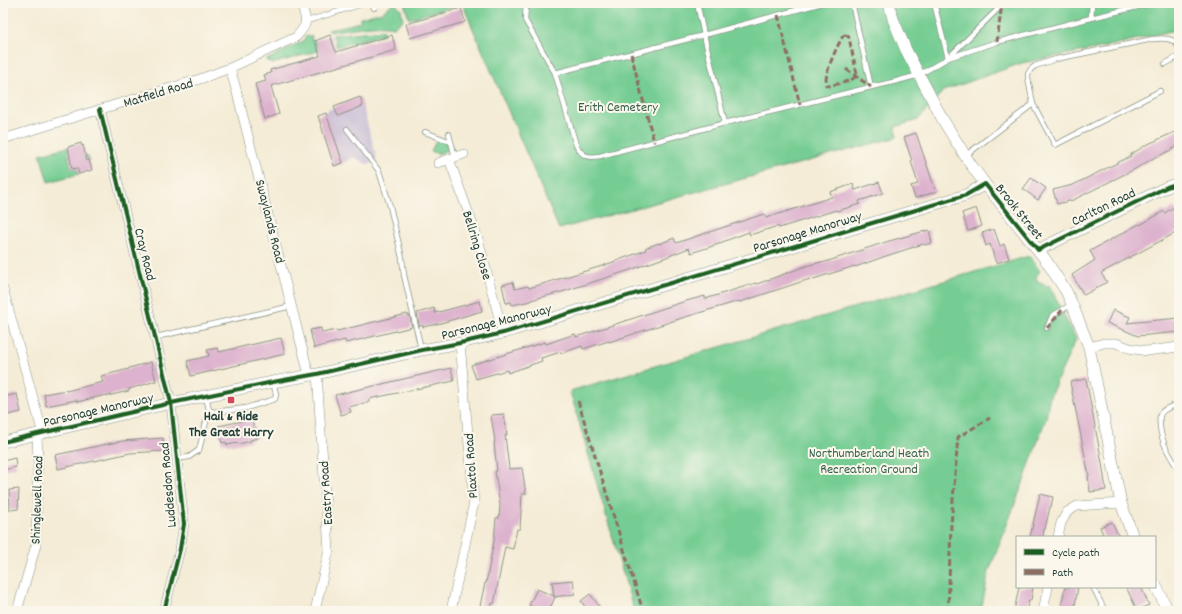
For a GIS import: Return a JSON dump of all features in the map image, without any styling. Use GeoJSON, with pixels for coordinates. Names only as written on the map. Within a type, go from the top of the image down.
{"type":"FeatureCollection","features":[{"type":"Feature","properties":{"kind":"street"},"geometry":{"type":"LineString","coordinates":[[301,3],[306,24]]}},
{"type":"Feature","properties":{"kind":"street","name":"Brook Street"},"geometry":{"type":"LineString","coordinates":[[889,3],[893,19],[901,38],[943,120],[965,156],[985,184],[1045,259],[1066,291],[1072,304],[1089,347],[1121,502],[1134,536]]}},
{"type":"Feature","properties":{"kind":"street","name":"Matfield Road"},"geometry":{"type":"LineString","coordinates":[[3,139],[200,79],[230,68],[296,37],[306,24]]}},
{"type":"Feature","properties":{"kind":"street","name":"Swaylands Road"},"geometry":{"type":"LineString","coordinates":[[230,68],[292,306],[313,374]]}},
{"type":"Feature","properties":{"kind":"street","name":"Cray Road"},"geometry":{"type":"LineString","coordinates":[[100,109],[171,403]]}},
{"type":"Feature","properties":{"kind":"street"},"geometry":{"type":"LineString","coordinates":[[438,163],[456,156]]}},
{"type":"Feature","properties":{"kind":"street","name":"Bellring Close"},"geometry":{"type":"LineString","coordinates":[[456,156],[503,333]]}},
{"type":"Feature","properties":{"kind":"street","name":"Carlton Road"},"geometry":{"type":"LineString","coordinates":[[1038,250],[1167,187],[1179,183]]}},
{"type":"Feature","properties":{"kind":"street","name":"Parsonage Manorway"},"geometry":{"type":"LineString","coordinates":[[3,442],[171,403],[503,333],[966,195],[985,184]]}},
{"type":"Feature","properties":{"kind":"street","name":"Shinglewell Road"},"geometry":{"type":"LineString","coordinates":[[3,289],[40,434],[36,545],[17,611]]}},
{"type":"Feature","properties":{"kind":"street","name":"Plaxtol Road"},"geometry":{"type":"LineString","coordinates":[[451,611],[474,502],[460,343]]}},
{"type":"Feature","properties":{"kind":"street"},"geometry":{"type":"LineString","coordinates":[[1089,347],[1104,343],[1116,343],[1129,348],[1147,350],[1179,347]]}},
{"type":"Feature","properties":{"kind":"street","name":"Eastry Road"},"geometry":{"type":"LineString","coordinates":[[313,374],[329,550],[315,611]]}},
{"type":"Feature","properties":{"kind":"street","name":"Luddesdon Road"},"geometry":{"type":"LineString","coordinates":[[164,611],[180,549],[184,524],[171,403]]}},
{"type":"Feature","properties":{"kind":"street"},"geometry":{"type":"LineString","coordinates":[[1058,536],[1061,523],[1066,512],[1077,506],[1121,502]]}},
{"type":"Feature","properties":{"kind":"street"},"geometry":{"type":"LineString","coordinates":[[1156,586],[1168,611]]}},
{"type":"Feature","properties":{"kind":"street"},"geometry":{"type":"LineString","coordinates":[[1043,611],[1048,588]]}},
{"type":"Feature","properties":{"kind":"lane"},"geometry":{"type":"LineString","coordinates":[[306,24],[366,3]]}},
{"type":"Feature","properties":{"kind":"lane"},"geometry":{"type":"LineString","coordinates":[[526,3],[525,20],[555,73],[576,145],[581,154],[590,158],[919,75],[948,58],[997,42],[1153,3]]}},
{"type":"Feature","properties":{"kind":"lane"},"geometry":{"type":"LineString","coordinates":[[696,3],[726,123]]}},
{"type":"Feature","properties":{"kind":"lane"},"geometry":{"type":"LineString","coordinates":[[555,73],[822,3]]}},
{"type":"Feature","properties":{"kind":"lane"},"geometry":{"type":"LineString","coordinates":[[852,3],[871,87]]}},
{"type":"Feature","properties":{"kind":"lane"},"geometry":{"type":"LineString","coordinates":[[934,3],[948,58]]}},
{"type":"Feature","properties":{"kind":"lane"},"geometry":{"type":"LineString","coordinates":[[948,58],[1004,3]]}},
{"type":"Feature","properties":{"kind":"lane"},"geometry":{"type":"LineString","coordinates":[[1091,18],[1092,3]]}},
{"type":"Feature","properties":{"kind":"lane"},"geometry":{"type":"LineString","coordinates":[[1160,91],[1055,145],[1033,104],[1028,74],[1035,66],[1056,59],[1153,39],[1168,39],[1174,41],[1178,44],[1179,48]]}},
{"type":"Feature","properties":{"kind":"lane"},"geometry":{"type":"LineString","coordinates":[[1165,64],[1179,56]]}},
{"type":"Feature","properties":{"kind":"lane"},"geometry":{"type":"LineString","coordinates":[[965,156],[1033,104]]}},
{"type":"Feature","properties":{"kind":"lane"},"geometry":{"type":"LineString","coordinates":[[347,129],[378,171],[390,206],[402,258],[404,275],[422,350]]}},
{"type":"Feature","properties":{"kind":"lane"},"geometry":{"type":"LineString","coordinates":[[426,132],[451,142]]}},
{"type":"Feature","properties":{"kind":"lane"},"geometry":{"type":"LineString","coordinates":[[449,134],[456,156]]}},
{"type":"Feature","properties":{"kind":"lane"},"geometry":{"type":"LineString","coordinates":[[1047,328],[1052,316],[1072,304]]}},
{"type":"Feature","properties":{"kind":"lane"},"geometry":{"type":"LineString","coordinates":[[156,337],[292,306]]}},
{"type":"Feature","properties":{"kind":"lane"},"geometry":{"type":"LineString","coordinates":[[209,410],[214,412],[275,400],[276,394],[273,382]]}},
{"type":"Feature","properties":{"kind":"lane"},"geometry":{"type":"LineString","coordinates":[[176,459],[189,457],[199,450],[209,410],[206,396]]}},
{"type":"Feature","properties":{"kind":"lane"},"geometry":{"type":"LineString","coordinates":[[1179,404],[1163,411],[1160,415],[1159,422],[1168,453],[1179,470]]}},
{"type":"Feature","properties":{"kind":"lane"},"geometry":{"type":"LineString","coordinates":[[1094,588],[1105,611]]}},
{"type":"Feature","properties":{"kind":"shaded area"},"geometry":{"type":"Polygon","coordinates":[[[360,97],[377,159],[369,165],[353,157],[334,166],[318,116],[334,107],[360,97]]]}},
{"type":"Feature","properties":{"kind":"green space"},"geometry":{"type":"Polygon","coordinates":[[[393,3],[401,9],[403,20],[394,27],[371,26],[331,32],[328,30],[360,22],[360,18],[383,12],[393,3]]]}},
{"type":"Feature","properties":{"kind":"green space"},"geometry":{"type":"Polygon","coordinates":[[[404,3],[460,3],[461,4],[409,19],[404,3]]]}},
{"type":"Feature","properties":{"kind":"green space","name":"Erith Cemetery"},"geometry":{"type":"Polygon","coordinates":[[[462,3],[1179,3],[1179,29],[1105,47],[1022,63],[943,91],[918,120],[895,127],[897,137],[559,229],[462,3]]]}},
{"type":"Feature","properties":{"kind":"green space"},"geometry":{"type":"Polygon","coordinates":[[[383,30],[384,34],[337,47],[333,35],[383,30]]]}},
{"type":"Feature","properties":{"kind":"green space"},"geometry":{"type":"Polygon","coordinates":[[[306,36],[312,36],[311,40],[315,41],[318,51],[272,64],[266,60],[300,43],[306,36]]]}},
{"type":"Feature","properties":{"kind":"green space"},"geometry":{"type":"Polygon","coordinates":[[[437,139],[449,144],[450,149],[438,154],[431,151],[437,139]]]}},
{"type":"Feature","properties":{"kind":"green space"},"geometry":{"type":"Polygon","coordinates":[[[68,147],[71,157],[68,157],[69,161],[86,156],[88,156],[89,160],[71,165],[73,169],[77,168],[79,174],[48,182],[40,154],[68,147]]]}},
{"type":"Feature","properties":{"kind":"green space","name":"Northumberland Heath Recreation Ground"},"geometry":{"type":"Polygon","coordinates":[[[1029,256],[1040,271],[1036,277],[1038,282],[1046,286],[1049,285],[1076,339],[1050,396],[1046,418],[989,571],[981,611],[634,611],[570,391],[1029,256]]]}},
{"type":"Feature","properties":{"kind":"building"},"geometry":{"type":"Polygon","coordinates":[[[461,8],[465,22],[410,38],[406,24],[461,8]]]}},
{"type":"Feature","properties":{"kind":"building"},"geometry":{"type":"Polygon","coordinates":[[[330,35],[336,52],[392,35],[396,50],[271,86],[279,114],[265,119],[255,84],[266,81],[264,75],[271,73],[270,70],[320,56],[315,41],[330,35]]]}},
{"type":"Feature","properties":{"kind":"building"},"geometry":{"type":"Polygon","coordinates":[[[360,97],[363,106],[338,116],[334,107],[360,97]]]}},
{"type":"Feature","properties":{"kind":"building"},"geometry":{"type":"Polygon","coordinates":[[[326,113],[343,163],[334,166],[318,116],[326,113]]]}},
{"type":"Feature","properties":{"kind":"building"},"geometry":{"type":"Polygon","coordinates":[[[1179,130],[1179,145],[1173,149],[1073,200],[1057,204],[1053,190],[1073,185],[1131,156],[1130,155],[1146,145],[1179,130]]]}},
{"type":"Feature","properties":{"kind":"building"},"geometry":{"type":"Polygon","coordinates":[[[916,133],[936,192],[915,198],[911,186],[918,184],[904,137],[916,133]]]}},
{"type":"Feature","properties":{"kind":"building"},"geometry":{"type":"Polygon","coordinates":[[[81,143],[82,146],[83,145],[87,161],[89,160],[92,170],[79,174],[77,168],[72,169],[68,147],[81,143]]]}},
{"type":"Feature","properties":{"kind":"building"},"geometry":{"type":"Polygon","coordinates":[[[1031,178],[1046,188],[1038,200],[1023,189],[1031,178]]]}},
{"type":"Feature","properties":{"kind":"building"},"geometry":{"type":"Polygon","coordinates":[[[879,182],[883,193],[859,201],[860,204],[779,228],[778,226],[750,235],[749,232],[691,253],[689,248],[627,271],[531,301],[512,305],[511,302],[506,303],[502,285],[513,282],[515,289],[528,286],[529,288],[602,266],[674,238],[676,243],[764,214],[766,218],[832,197],[830,192],[853,184],[855,190],[879,182]]]}},
{"type":"Feature","properties":{"kind":"building"},"geometry":{"type":"Polygon","coordinates":[[[1174,207],[1179,216],[1179,231],[1101,273],[1107,282],[1084,295],[1072,275],[1095,260],[1090,251],[1174,207]]]}},
{"type":"Feature","properties":{"kind":"building"},"geometry":{"type":"Polygon","coordinates":[[[976,208],[982,226],[968,231],[962,213],[976,208]]]}},
{"type":"Feature","properties":{"kind":"building"},"geometry":{"type":"Polygon","coordinates":[[[994,229],[1000,246],[1004,244],[1009,259],[996,263],[990,244],[986,246],[982,233],[994,229]]]}},
{"type":"Feature","properties":{"kind":"building"},"geometry":{"type":"Polygon","coordinates":[[[929,230],[932,243],[923,244],[855,267],[810,279],[740,302],[739,301],[682,318],[609,342],[583,349],[582,346],[541,358],[542,361],[508,373],[507,370],[476,379],[471,365],[545,342],[546,344],[575,334],[576,337],[686,301],[705,296],[705,299],[756,283],[757,284],[806,266],[822,263],[889,241],[929,230]]]}},
{"type":"Feature","properties":{"kind":"building"},"geometry":{"type":"Polygon","coordinates":[[[480,301],[482,311],[441,323],[423,327],[422,325],[419,326],[417,313],[434,308],[435,313],[480,301]]]}},
{"type":"Feature","properties":{"kind":"building"},"geometry":{"type":"Polygon","coordinates":[[[1113,310],[1130,317],[1127,323],[1179,318],[1179,332],[1138,336],[1107,323],[1113,310]]]}},
{"type":"Feature","properties":{"kind":"building"},"geometry":{"type":"Polygon","coordinates":[[[407,314],[409,315],[412,327],[346,343],[345,340],[314,348],[310,330],[321,328],[322,333],[337,331],[407,314]]]}},
{"type":"Feature","properties":{"kind":"building"},"geometry":{"type":"Polygon","coordinates":[[[281,338],[285,354],[191,376],[187,361],[209,356],[207,350],[218,348],[219,352],[281,338]]]}},
{"type":"Feature","properties":{"kind":"building"},"geometry":{"type":"Polygon","coordinates":[[[151,362],[156,381],[129,389],[129,391],[107,396],[46,406],[44,394],[66,391],[103,382],[101,376],[151,362]]]}},
{"type":"Feature","properties":{"kind":"building"},"geometry":{"type":"Polygon","coordinates":[[[451,368],[454,381],[369,399],[369,402],[349,407],[351,412],[341,415],[335,395],[451,368]]]}},
{"type":"Feature","properties":{"kind":"building"},"geometry":{"type":"Polygon","coordinates":[[[1086,379],[1106,490],[1090,492],[1089,476],[1070,382],[1086,379]]]}},
{"type":"Feature","properties":{"kind":"building"},"geometry":{"type":"Polygon","coordinates":[[[17,394],[21,412],[3,416],[3,397],[17,394]]]}},
{"type":"Feature","properties":{"kind":"building"},"geometry":{"type":"Polygon","coordinates":[[[504,414],[509,469],[522,468],[526,494],[522,494],[520,529],[517,529],[513,549],[505,547],[494,604],[492,603],[490,611],[479,611],[494,541],[496,518],[499,518],[500,505],[495,471],[497,471],[495,442],[491,415],[504,414]]]}},
{"type":"Feature","properties":{"kind":"building"},"geometry":{"type":"Polygon","coordinates":[[[252,419],[258,438],[238,444],[227,445],[226,442],[222,443],[218,426],[252,419]]]}},
{"type":"Feature","properties":{"kind":"building"},"geometry":{"type":"Polygon","coordinates":[[[163,438],[164,451],[130,453],[58,469],[55,455],[122,441],[163,438]]]}},
{"type":"Feature","properties":{"kind":"building"},"geometry":{"type":"Polygon","coordinates":[[[15,458],[16,467],[3,470],[3,461],[15,458]]]}},
{"type":"Feature","properties":{"kind":"building"},"geometry":{"type":"Polygon","coordinates":[[[19,489],[18,509],[10,510],[9,490],[19,489]]]}},
{"type":"Feature","properties":{"kind":"building"},"geometry":{"type":"Polygon","coordinates":[[[1040,494],[1053,497],[1043,536],[1030,536],[1040,494]]]}},
{"type":"Feature","properties":{"kind":"building"},"geometry":{"type":"Polygon","coordinates":[[[1112,522],[1119,536],[1104,536],[1100,527],[1112,522]]]}},
{"type":"Feature","properties":{"kind":"building"},"geometry":{"type":"Polygon","coordinates":[[[573,580],[575,594],[554,597],[549,611],[534,611],[535,608],[529,605],[537,589],[554,596],[552,582],[573,580]]]}},
{"type":"Feature","properties":{"kind":"building"},"geometry":{"type":"Polygon","coordinates":[[[1019,588],[1033,588],[1031,600],[1029,600],[1026,611],[1014,611],[1019,588]]]}},
{"type":"Feature","properties":{"kind":"building"},"geometry":{"type":"Polygon","coordinates":[[[1065,588],[1078,588],[1074,611],[1060,611],[1065,588]]]}},
{"type":"Feature","properties":{"kind":"building"},"geometry":{"type":"Polygon","coordinates":[[[1126,588],[1141,588],[1149,605],[1137,610],[1126,588]]]}},
{"type":"Feature","properties":{"kind":"building"},"geometry":{"type":"Polygon","coordinates":[[[590,594],[603,611],[588,611],[581,601],[590,594]]]}},
{"type":"Feature","properties":{"kind":"marked path"},"geometry":{"type":"LineString","coordinates":[[997,42],[1002,3]]}},
{"type":"Feature","properties":{"kind":"marked path"},"geometry":{"type":"LineString","coordinates":[[778,15],[800,105]]}},
{"type":"Feature","properties":{"kind":"marked path"},"geometry":{"type":"LineString","coordinates":[[845,35],[849,38],[857,74],[849,81],[829,86],[826,85],[827,74],[832,60],[840,41],[845,35]]}},
{"type":"Feature","properties":{"kind":"marked path"},"geometry":{"type":"LineString","coordinates":[[631,54],[654,142]]}},
{"type":"Feature","properties":{"kind":"marked path"},"geometry":{"type":"LineString","coordinates":[[846,69],[871,87]]}},
{"type":"Feature","properties":{"kind":"marked path"},"geometry":{"type":"LineString","coordinates":[[1047,328],[1062,310]]}},
{"type":"Feature","properties":{"kind":"marked path"},"geometry":{"type":"LineString","coordinates":[[578,401],[643,611]]}},
{"type":"Feature","properties":{"kind":"marked path"},"geometry":{"type":"LineString","coordinates":[[948,611],[951,525],[958,437],[990,418]]}},
{"type":"Feature","properties":{"kind":"cycle path"},"geometry":{"type":"LineString","coordinates":[[100,109],[171,403],[184,524],[180,549],[164,611]]}},
{"type":"Feature","properties":{"kind":"cycle path"},"geometry":{"type":"LineString","coordinates":[[3,442],[171,403],[317,374],[503,333],[966,195],[985,184],[1038,250],[1167,187],[1179,183]]}},
{"type":"Feature","properties":{"kind":"place","name":"Hail & Ride The Great Harry"},"geometry":{"type":"Point","coordinates":[231,400]}}]}
